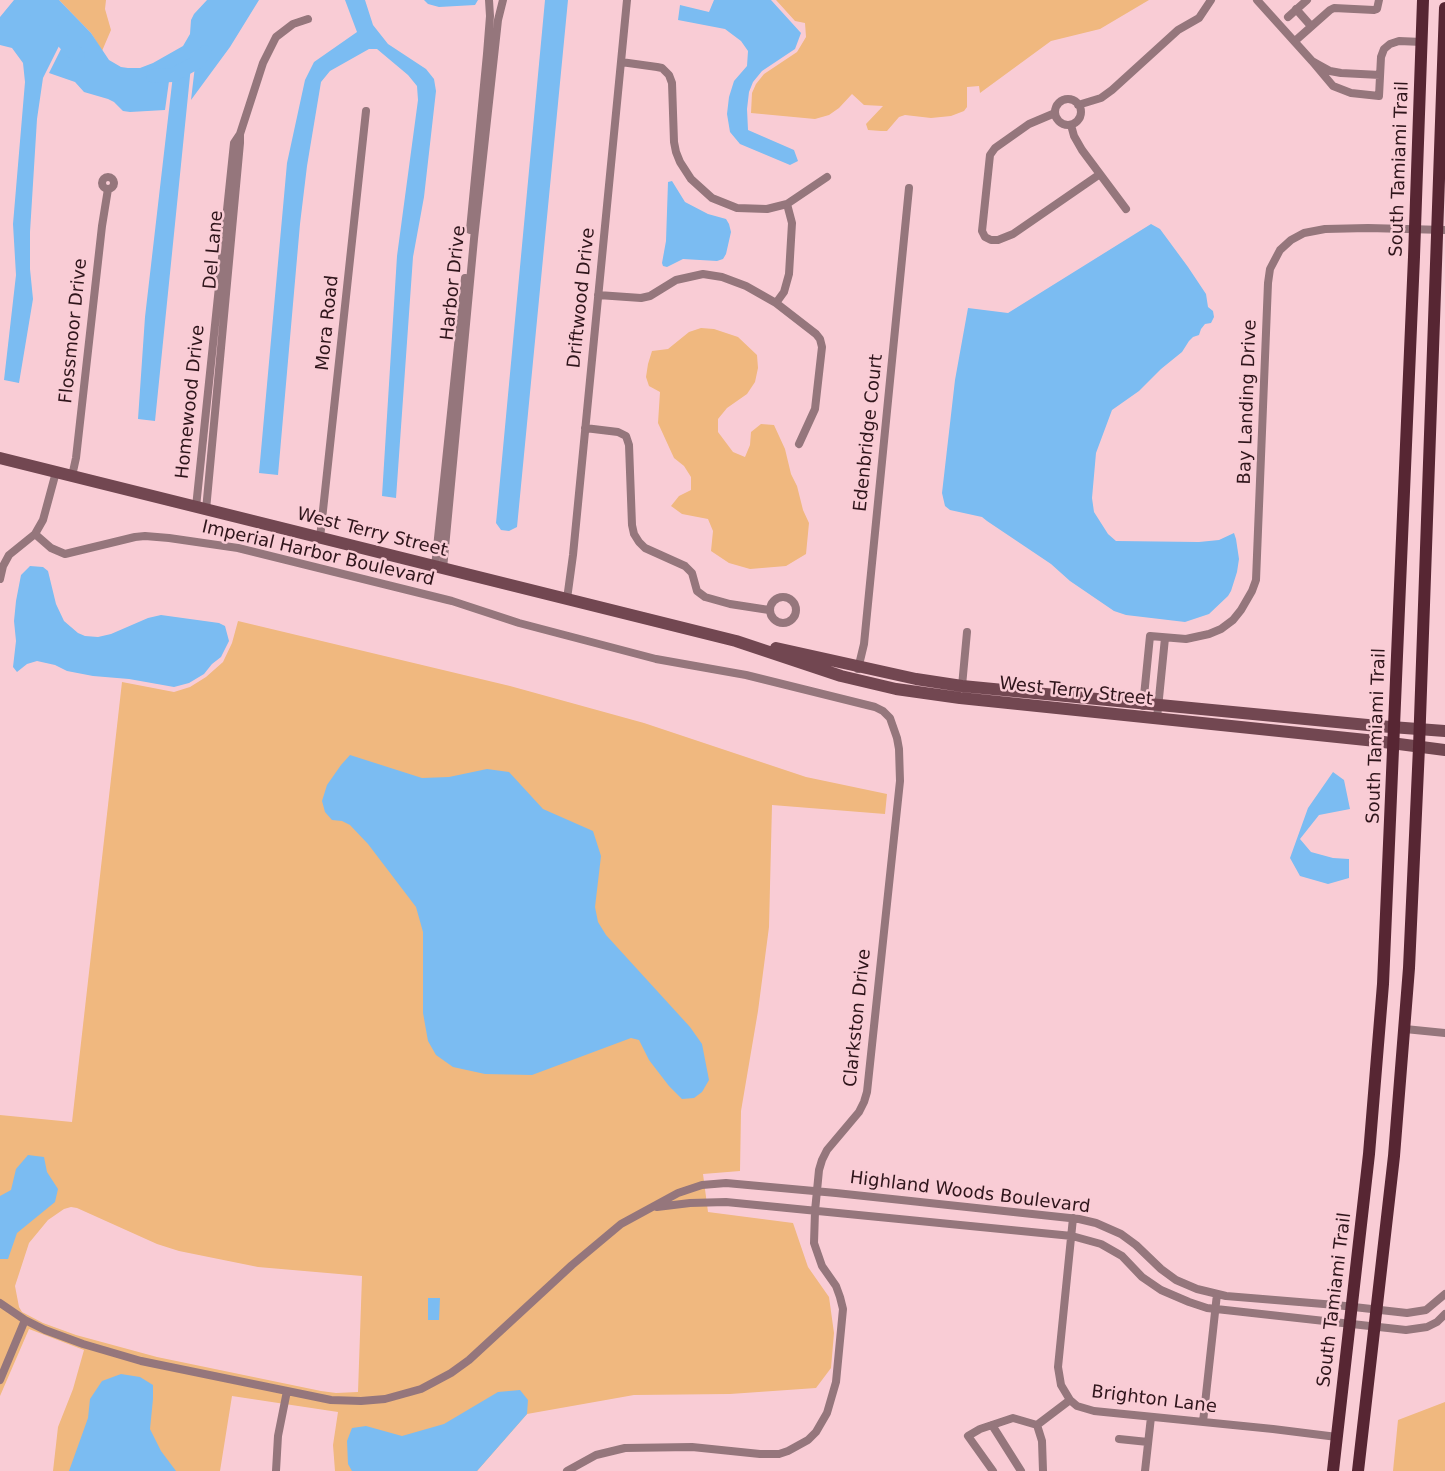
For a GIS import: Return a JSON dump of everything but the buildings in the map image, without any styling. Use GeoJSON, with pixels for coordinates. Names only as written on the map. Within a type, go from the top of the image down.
{"type":"FeatureCollection","features":[{"type":"Feature","properties":{"kind":"main road","name":"South Tamiami Trail"},"geometry":{"type":"LineString","coordinates":[[1333,1471],[1381,1027],[1423,0]]}},
{"type":"Feature","properties":{"kind":"main road"},"geometry":{"type":"LineString","coordinates":[[1358,1471],[1395,1143],[1405,1029],[1441,230],[1445,8]]}},
{"type":"Feature","properties":{"kind":"street","name":"Harbor Drive"},"geometry":{"type":"LineString","coordinates":[[439,568],[487,54],[489,0]]}},
{"type":"Feature","properties":{"kind":"street","name":"Harbor Drive"},"geometry":{"type":"LineString","coordinates":[[439,568],[498,20],[503,0]]}},
{"type":"Feature","properties":{"kind":"street","name":"Driftwood Drive"},"geometry":{"type":"LineString","coordinates":[[567,599],[627,0]]}},
{"type":"Feature","properties":{"kind":"street"},"geometry":{"type":"LineString","coordinates":[[1078,105],[1101,98],[1112,90],[1178,30],[1199,18],[1210,0]]}},
{"type":"Feature","properties":{"kind":"street"},"geometry":{"type":"LineString","coordinates":[[1257,0],[1333,86],[1351,93],[1379,96],[1381,57],[1384,49],[1399,41],[1422,42]]}},
{"type":"Feature","properties":{"kind":"street"},"geometry":{"type":"LineString","coordinates":[[1288,17],[1307,0]]}},
{"type":"Feature","properties":{"kind":"street"},"geometry":{"type":"LineString","coordinates":[[1295,41],[1334,8],[1374,10],[1377,9],[1379,0]]}},
{"type":"Feature","properties":{"kind":"street"},"geometry":{"type":"LineString","coordinates":[[1296,9],[1311,26]]}},
{"type":"Feature","properties":{"kind":"street","name":"Homewood Drive"},"geometry":{"type":"LineString","coordinates":[[201,508],[234,143],[240,134],[263,63],[276,37],[293,24],[308,19]]}},
{"type":"Feature","properties":{"kind":"street"},"geometry":{"type":"LineString","coordinates":[[1312,61],[1330,71],[1380,75]]}},
{"type":"Feature","properties":{"kind":"street"},"geometry":{"type":"LineString","coordinates":[[621,62],[662,68],[669,75],[672,83],[676,152],[685,171],[704,193],[729,206],[747,210],[767,209],[786,204],[827,177]]}},
{"type":"Feature","properties":{"kind":"street"},"geometry":{"type":"LineString","coordinates":[[1063,100],[1071,100],[1078,105],[1080,117],[1077,121],[1070,125],[1059,122],[1055,113],[1056,106],[1063,100]]}},
{"type":"Feature","properties":{"kind":"street","name":"Mora Road"},"geometry":{"type":"LineString","coordinates":[[320,538],[366,111]]}},
{"type":"Feature","properties":{"kind":"street"},"geometry":{"type":"LineString","coordinates":[[1055,113],[1029,124],[995,148],[990,155],[982,231],[985,237],[998,240],[1013,234],[1100,174]]}},
{"type":"Feature","properties":{"kind":"street"},"geometry":{"type":"LineString","coordinates":[[1070,125],[1082,150],[1126,209]]}},
{"type":"Feature","properties":{"kind":"street","name":"Edenbridge Court"},"geometry":{"type":"LineString","coordinates":[[857,673],[864,644],[909,188]]}},
{"type":"Feature","properties":{"kind":"street","name":"Flossmoor Drive"},"geometry":{"type":"LineString","coordinates":[[72,476],[108,189]]}},
{"type":"Feature","properties":{"kind":"street"},"geometry":{"type":"LineString","coordinates":[[776,303],[789,274],[792,223],[786,204]]}},
{"type":"Feature","properties":{"kind":"street","name":"Bay Landing Drive"},"geometry":{"type":"LineString","coordinates":[[1141,716],[1150,636],[1197,638],[1221,629],[1241,610],[1256,580],[1268,283],[1270,270],[1280,250],[1290,240],[1304,233],[1325,229],[1441,230]]}},
{"type":"Feature","properties":{"kind":"street"},"geometry":{"type":"LineString","coordinates":[[598,295],[641,298],[650,296],[676,280],[703,274],[722,277],[746,286],[776,303],[816,334],[822,347],[815,409],[799,444]]}},
{"type":"Feature","properties":{"kind":"street"},"geometry":{"type":"LineString","coordinates":[[585,428],[618,432],[626,436],[629,445],[632,525],[634,534],[645,548],[685,566],[692,573],[697,591],[705,597],[769,610]]}},
{"type":"Feature","properties":{"kind":"street","name":"West Terry Street"},"geometry":{"type":"LineString","coordinates":[[0,458],[736,641],[857,673],[896,689],[1445,750]]}},
{"type":"Feature","properties":{"kind":"street"},"geometry":{"type":"LineString","coordinates":[[0,579],[9,555],[35,534],[43,520],[56,472]]}},
{"type":"Feature","properties":{"kind":"street","name":"Imperial Harbor Boulevard"},"geometry":{"type":"LineString","coordinates":[[35,534],[51,548],[65,554],[145,536],[238,548],[452,601],[630,652]]}},
{"type":"Feature","properties":{"kind":"street"},"geometry":{"type":"LineString","coordinates":[[962,685],[967,632]]}},
{"type":"Feature","properties":{"kind":"street"},"geometry":{"type":"LineString","coordinates":[[1157,718],[1164,638]]}},
{"type":"Feature","properties":{"kind":"street","name":"Clarkston Drive"},"geometry":{"type":"LineString","coordinates":[[568,1471],[596,1455],[625,1448],[692,1447],[779,1454],[798,1446],[816,1432],[827,1413],[834,1393],[843,1309],[814,1243],[819,1170],[827,1150],[859,1112],[867,1091],[900,781],[899,749],[894,727],[890,718],[875,707],[746,675],[667,662],[630,652]]}},
{"type":"Feature","properties":{"kind":"street","name":"West Terry Street"},"geometry":{"type":"LineString","coordinates":[[857,673],[1445,731]]}},
{"type":"Feature","properties":{"kind":"street"},"geometry":{"type":"LineString","coordinates":[[1405,1029],[1445,1033]]}},
{"type":"Feature","properties":{"kind":"street","name":"Highland Woods Boulevard"},"geometry":{"type":"LineString","coordinates":[[0,1303],[45,1330],[129,1357],[331,1400],[373,1400],[409,1393],[441,1379],[469,1360],[611,1231],[678,1193],[715,1184],[1073,1218],[1096,1223],[1136,1245],[1176,1280],[1217,1294],[1417,1313],[1434,1305],[1445,1294]]}},
{"type":"Feature","properties":{"kind":"street","name":"Highland Woods Boulevard"},"geometry":{"type":"LineString","coordinates":[[651,1208],[726,1202],[1072,1236],[1093,1241],[1112,1250],[1161,1290],[1189,1302],[1216,1309],[1406,1331],[1427,1327],[1445,1314]]}},
{"type":"Feature","properties":{"kind":"street","name":"Brighton Lane"},"geometry":{"type":"LineString","coordinates":[[1073,1218],[1058,1367],[1061,1385],[1077,1406],[1094,1411],[1337,1437]]}},
{"type":"Feature","properties":{"kind":"street"},"geometry":{"type":"LineString","coordinates":[[1203,1422],[1217,1294]]}},
{"type":"Feature","properties":{"kind":"street"},"geometry":{"type":"LineString","coordinates":[[0,1380],[25,1320]]}},
{"type":"Feature","properties":{"kind":"street"},"geometry":{"type":"LineString","coordinates":[[276,1471],[278,1436],[287,1391]]}},
{"type":"Feature","properties":{"kind":"street"},"geometry":{"type":"LineString","coordinates":[[1037,1425],[1070,1400]]}},
{"type":"Feature","properties":{"kind":"street"},"geometry":{"type":"LineString","coordinates":[[1145,1471],[1151,1417]]}},
{"type":"Feature","properties":{"kind":"street"},"geometry":{"type":"LineString","coordinates":[[993,1471],[968,1436],[1013,1418],[1037,1425]]}},
{"type":"Feature","properties":{"kind":"street"},"geometry":{"type":"LineString","coordinates":[[992,1425],[1021,1471]]}},
{"type":"Feature","properties":{"kind":"street"},"geometry":{"type":"LineString","coordinates":[[1037,1425],[1042,1441],[1043,1471]]}},
{"type":"Feature","properties":{"kind":"street"},"geometry":{"type":"LineString","coordinates":[[1119,1438],[1148,1442]]}},
{"type":"Feature","properties":{"kind":"shaded area"},"geometry":{"type":"Polygon","coordinates":[[[59,0],[106,0],[105,9],[111,30],[102,51],[91,33],[59,0]]]}},
{"type":"Feature","properties":{"kind":"shaded area"},"geometry":{"type":"Polygon","coordinates":[[[776,0],[1149,0],[1100,29],[1051,41],[980,93],[979,86],[967,87],[967,107],[964,111],[951,116],[931,118],[905,115],[899,117],[887,131],[881,131],[868,130],[866,124],[883,106],[864,105],[852,94],[829,115],[815,119],[751,113],[752,93],[756,84],[764,74],[797,52],[806,37],[805,23],[795,21],[776,0]]]}},
{"type":"Feature","properties":{"kind":"shaded area"},"geometry":{"type":"Polygon","coordinates":[[[701,328],[714,329],[738,337],[757,355],[755,382],[747,394],[727,408],[718,419],[718,432],[733,452],[745,457],[751,432],[761,424],[774,425],[785,449],[809,523],[806,554],[786,566],[750,569],[729,563],[711,551],[713,531],[708,519],[682,514],[671,506],[679,496],[691,490],[691,477],[684,466],[674,458],[658,423],[660,392],[649,386],[646,377],[648,364],[652,351],[668,349],[689,332],[701,328]]]}},
{"type":"Feature","properties":{"kind":"shaded area"},"geometry":{"type":"Polygon","coordinates":[[[238,621],[510,686],[644,723],[806,777],[887,794],[885,814],[772,805],[769,927],[741,1111],[740,1171],[703,1174],[708,1212],[793,1223],[808,1267],[829,1297],[834,1333],[831,1368],[816,1388],[730,1394],[634,1395],[527,1414],[477,1471],[335,1471],[333,1445],[338,1412],[232,1396],[220,1471],[53,1471],[58,1427],[84,1350],[29,1329],[0,1396],[0,1115],[72,1122],[122,682],[174,692],[190,687],[223,662],[238,621]],[[77,1208],[64,1209],[48,1220],[29,1243],[15,1286],[22,1312],[76,1335],[157,1357],[321,1391],[358,1392],[362,1276],[258,1267],[179,1251],[77,1208]]]}},
{"type":"Feature","properties":{"kind":"shaded area"},"geometry":{"type":"Polygon","coordinates":[[[1445,1402],[1445,1471],[1393,1471],[1398,1420],[1445,1402]]]}},
{"type":"Feature","properties":{"kind":"water"},"geometry":{"type":"Polygon","coordinates":[[[14,0],[26,0],[62,40],[43,78],[37,119],[30,232],[33,299],[19,383],[4,380],[16,275],[13,224],[25,82],[23,63],[12,48],[0,45],[0,17],[14,0]]]}},
{"type":"Feature","properties":{"kind":"water"},"geometry":{"type":"Polygon","coordinates":[[[31,0],[59,0],[91,33],[109,60],[121,67],[140,68],[183,46],[190,34],[194,14],[207,0],[259,0],[230,47],[191,100],[195,66],[191,62],[170,74],[165,110],[130,112],[123,111],[108,99],[84,92],[75,82],[49,73],[66,39],[31,0]]]}},
{"type":"Feature","properties":{"kind":"water"},"geometry":{"type":"Polygon","coordinates":[[[345,0],[365,0],[373,25],[388,44],[426,69],[434,79],[436,91],[424,197],[413,257],[396,498],[382,496],[397,256],[418,100],[417,86],[377,49],[369,49],[330,71],[321,82],[300,224],[278,475],[259,473],[287,163],[305,80],[314,62],[357,32],[345,0]]]}},
{"type":"Feature","properties":{"kind":"water"},"geometry":{"type":"Polygon","coordinates":[[[424,0],[478,0],[475,5],[439,7],[424,0]]]}},
{"type":"Feature","properties":{"kind":"water"},"geometry":{"type":"Polygon","coordinates":[[[545,0],[568,0],[517,527],[509,531],[501,530],[496,523],[545,0]]]}},
{"type":"Feature","properties":{"kind":"water"},"geometry":{"type":"Polygon","coordinates":[[[714,0],[771,0],[801,33],[795,49],[762,71],[753,82],[747,109],[748,130],[794,150],[798,161],[790,165],[740,144],[730,132],[727,114],[729,97],[734,81],[747,66],[748,51],[741,41],[725,29],[678,20],[680,5],[709,12],[714,0]]]}},
{"type":"Feature","properties":{"kind":"water"},"geometry":{"type":"Polygon","coordinates":[[[191,66],[155,421],[138,419],[145,317],[173,75],[191,66]]]}},
{"type":"Feature","properties":{"kind":"water"},"geometry":{"type":"Polygon","coordinates":[[[672,181],[685,202],[708,214],[726,219],[731,232],[723,259],[683,259],[667,267],[663,266],[668,182],[672,181]]]}},
{"type":"Feature","properties":{"kind":"water"},"geometry":{"type":"Polygon","coordinates":[[[1151,224],[1160,229],[1188,267],[1206,294],[1208,307],[1213,311],[1214,317],[1211,323],[1205,324],[1199,335],[1189,341],[1182,352],[1139,391],[1112,410],[1096,453],[1092,498],[1094,512],[1108,534],[1116,541],[1199,542],[1219,540],[1234,533],[1239,559],[1231,591],[1209,614],[1185,622],[1126,615],[1114,611],[982,517],[950,510],[945,506],[942,493],[955,380],[968,308],[1008,313],[1151,224]]]}},
{"type":"Feature","properties":{"kind":"water"},"geometry":{"type":"Polygon","coordinates":[[[30,566],[43,567],[48,571],[56,604],[64,621],[85,636],[111,634],[161,615],[219,623],[225,626],[229,641],[221,657],[204,674],[189,683],[174,687],[93,676],[37,661],[27,664],[17,672],[13,667],[16,601],[21,575],[30,566]]]}},
{"type":"Feature","properties":{"kind":"water"},"geometry":{"type":"Polygon","coordinates":[[[350,755],[422,778],[449,777],[487,769],[509,772],[543,809],[593,831],[601,856],[595,907],[598,922],[606,935],[690,1027],[702,1044],[709,1080],[702,1092],[694,1098],[682,1099],[649,1060],[639,1040],[631,1038],[532,1075],[485,1074],[453,1067],[436,1055],[428,1041],[423,1013],[423,932],[416,907],[368,844],[350,825],[332,820],[325,812],[322,801],[327,785],[350,755]]]}},
{"type":"Feature","properties":{"kind":"water"},"geometry":{"type":"Polygon","coordinates":[[[1333,772],[1344,780],[1350,809],[1319,815],[1300,839],[1311,852],[1349,859],[1349,878],[1328,884],[1300,876],[1290,858],[1308,808],[1333,772]]]}},
{"type":"Feature","properties":{"kind":"water"},"geometry":{"type":"Polygon","coordinates":[[[28,1155],[44,1157],[47,1172],[58,1189],[55,1202],[17,1233],[8,1259],[0,1259],[0,1196],[11,1190],[16,1169],[28,1155]]]}},
{"type":"Feature","properties":{"kind":"water"},"geometry":{"type":"Polygon","coordinates":[[[428,1298],[440,1298],[439,1320],[428,1320],[428,1298]]]}},
{"type":"Feature","properties":{"kind":"water"},"geometry":{"type":"Polygon","coordinates":[[[121,1374],[140,1377],[153,1385],[150,1429],[161,1451],[176,1471],[69,1471],[88,1418],[90,1399],[102,1381],[121,1374]]]}},
{"type":"Feature","properties":{"kind":"water"},"geometry":{"type":"Polygon","coordinates":[[[520,1390],[528,1400],[527,1414],[477,1471],[352,1471],[348,1464],[347,1441],[352,1428],[366,1426],[402,1436],[444,1424],[498,1392],[520,1390]]]}},
{"type":"Feature","properties":{"kind":"waterway"},"geometry":{"type":"LineString","coordinates":[[26,0],[72,51],[78,54]]}},
{"type":"Feature","properties":{"kind":"waterway"},"geometry":{"type":"LineString","coordinates":[[153,76],[173,75],[197,62],[205,52]]}}]}
